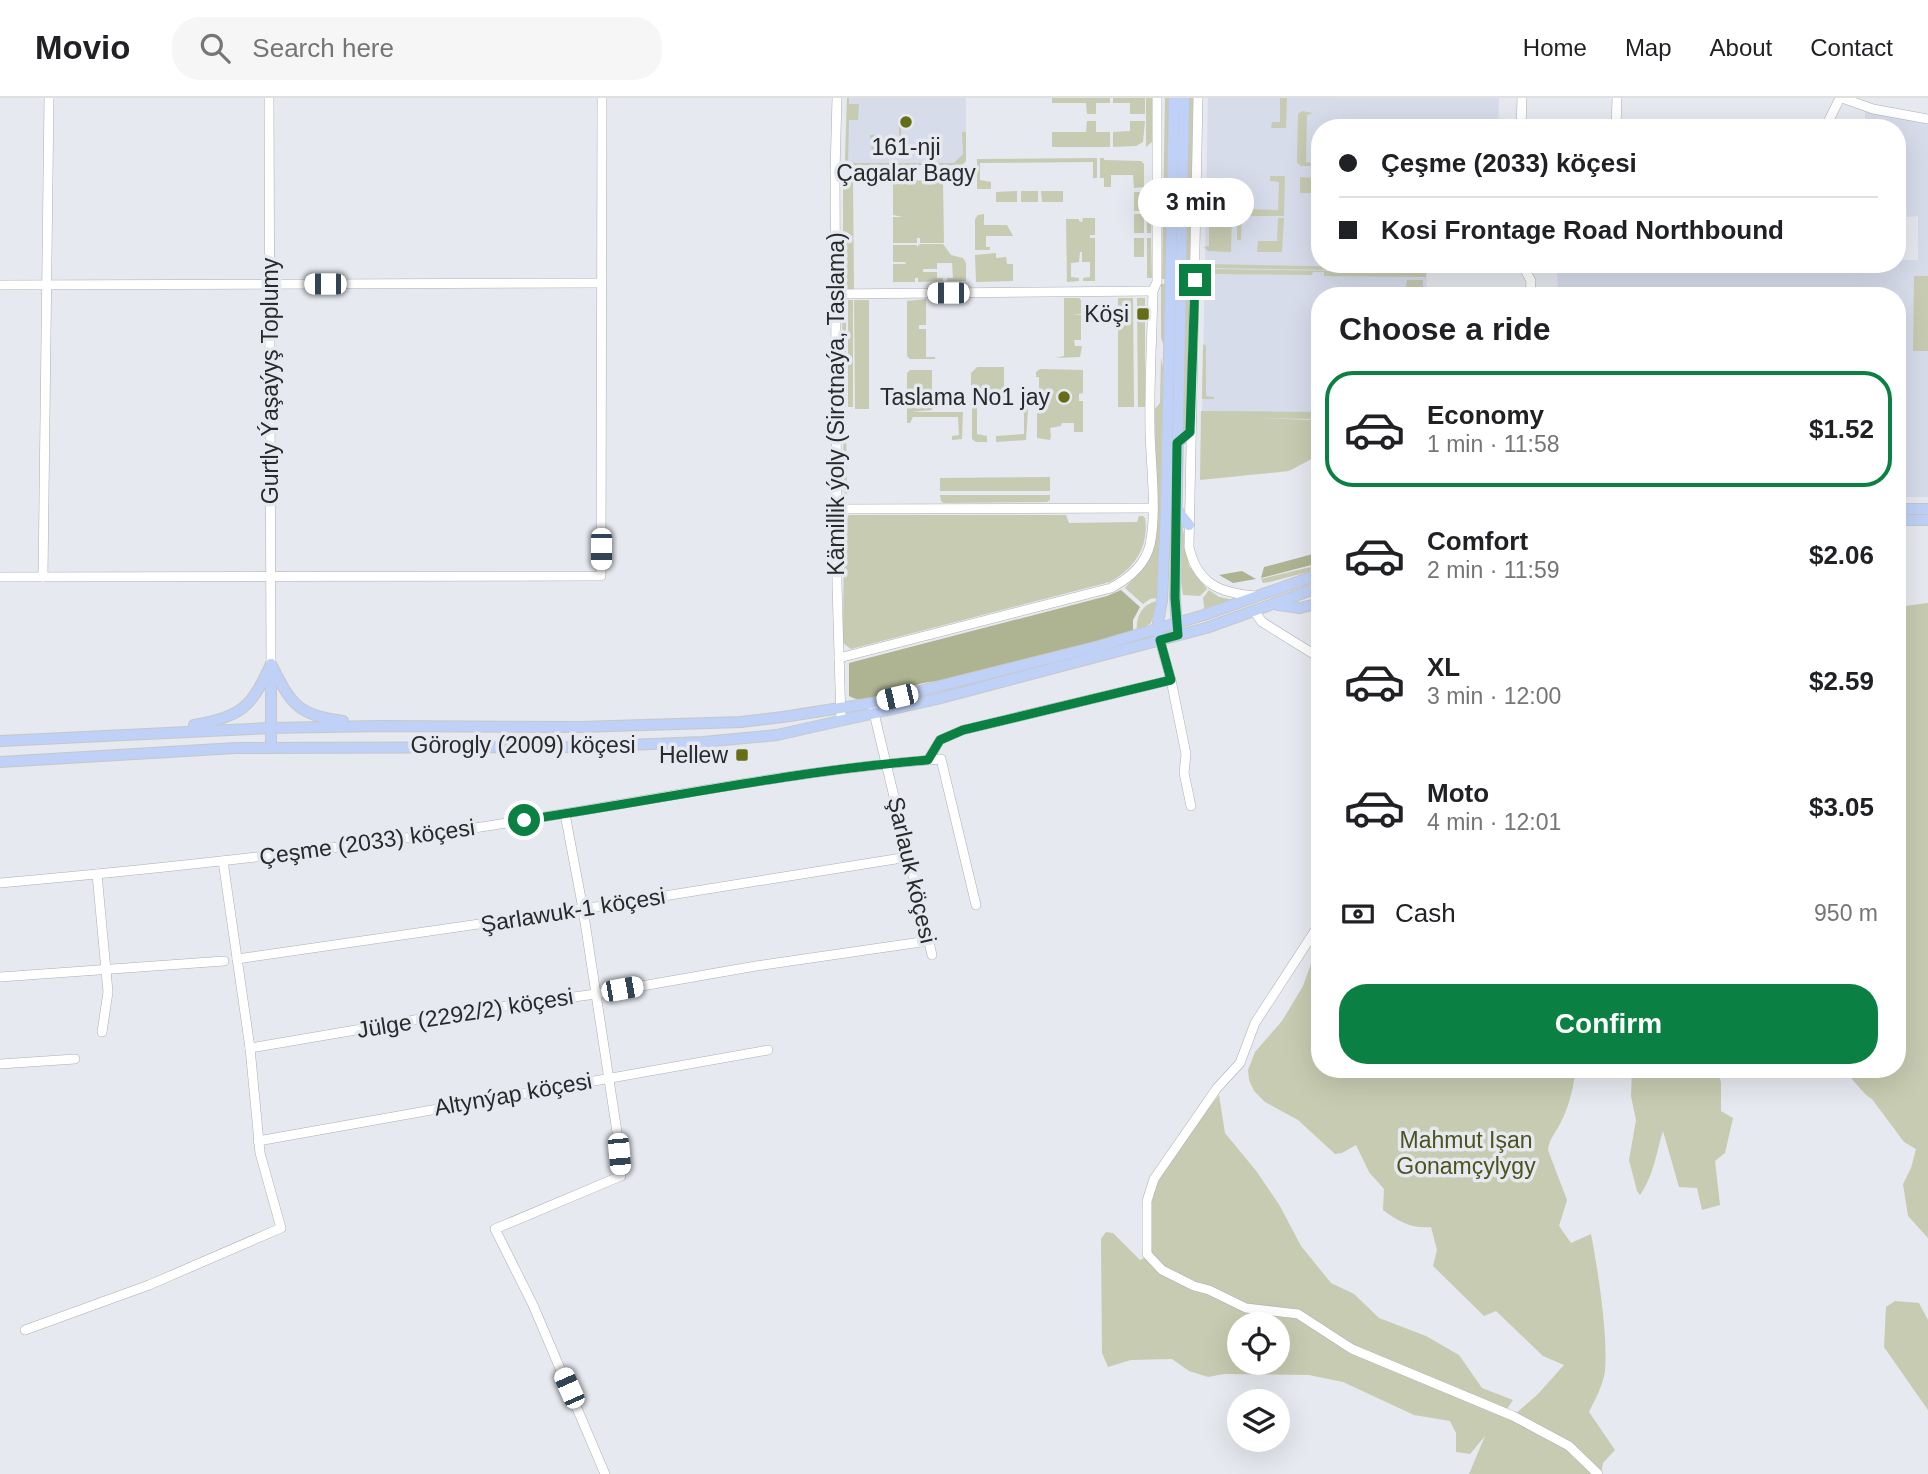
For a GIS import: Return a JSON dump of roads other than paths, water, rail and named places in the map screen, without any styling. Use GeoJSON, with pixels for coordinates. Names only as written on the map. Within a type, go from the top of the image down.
{"type":"FeatureCollection","features":[{"type":"Feature","properties":{"kind":"main road"},"geometry":{"type":"LineString","coordinates":[[1160,640],[1158,628],[1166,508],[1174,98]]}},
{"type":"Feature","properties":{"kind":"main road"},"geometry":{"type":"LineString","coordinates":[[1177,629],[1176,509],[1184,98]]}},
{"type":"Feature","properties":{"kind":"main road"},"geometry":{"type":"LineString","coordinates":[[1177,443],[1190,432]]}},
{"type":"Feature","properties":{"kind":"main road"},"geometry":{"type":"LineString","coordinates":[[1176,509],[1189,525]]}},
{"type":"Feature","properties":{"kind":"main road"},"geometry":{"type":"LineString","coordinates":[[1906,509],[1928,509]]}},
{"type":"Feature","properties":{"kind":"main road"},"geometry":{"type":"LineString","coordinates":[[1906,520],[1928,520]]}},
{"type":"Feature","properties":{"kind":"main road","name":"Görogly (2009) köçesi"},"geometry":{"type":"LineString","coordinates":[[0,741],[271,728],[580,727],[732,723],[840,709],[873,709],[1160,640],[1177,629],[1311,578]]}},
{"type":"Feature","properties":{"kind":"main road","name":"Görogly (2009) köçesi"},"geometry":{"type":"LineString","coordinates":[[0,762],[271,747],[576,747],[703,742],[777,735],[841,721],[873,709],[1158,628],[1206,628],[1311,590]]}},
{"type":"Feature","properties":{"kind":"main road"},"geometry":{"type":"LineString","coordinates":[[1275,604],[1300,608],[1311,605]]}},
{"type":"Feature","properties":{"kind":"main road"},"geometry":{"type":"LineString","coordinates":[[271,664],[284,689],[303,711],[320,718],[379,726]]}},
{"type":"Feature","properties":{"kind":"main road"},"geometry":{"type":"LineString","coordinates":[[271,664],[271,747]]}},
{"type":"Feature","properties":{"kind":"main road"},"geometry":{"type":"LineString","coordinates":[[158,732],[220,720],[238,713],[259,691],[271,664]]}},
{"type":"Feature","properties":{"kind":"street"},"geometry":{"type":"LineString","coordinates":[[44,577],[49,98]]}},
{"type":"Feature","properties":{"kind":"street","name":"Gurtly Ýaşaýyş Toplumy"},"geometry":{"type":"LineString","coordinates":[[269,98],[271,664]]}},
{"type":"Feature","properties":{"kind":"street"},"geometry":{"type":"LineString","coordinates":[[0,577],[601,576],[602,98]]}},
{"type":"Feature","properties":{"kind":"street","name":"Kämillik ýoly (Sirotnaýa, Taslama)"},"geometry":{"type":"LineString","coordinates":[[837,98],[836,509],[841,721]]}},
{"type":"Feature","properties":{"kind":"street"},"geometry":{"type":"LineString","coordinates":[[839,658],[1111,588],[1132,573],[1143,559],[1150,545],[1152,508],[1150,412],[1153,291],[1157,282],[1157,98]]}},
{"type":"Feature","properties":{"kind":"street"},"geometry":{"type":"LineString","coordinates":[[1198,98],[1189,547],[1192,562],[1203,577],[1221,590],[1230,594],[1260,596]]}},
{"type":"Feature","properties":{"kind":"street"},"geometry":{"type":"LineString","coordinates":[[1521,119],[1522,98]]}},
{"type":"Feature","properties":{"kind":"street"},"geometry":{"type":"LineString","coordinates":[[1616,119],[1617,98]]}},
{"type":"Feature","properties":{"kind":"street"},"geometry":{"type":"LineString","coordinates":[[1830,119],[1841,98],[1873,109],[1928,119]]}},
{"type":"Feature","properties":{"kind":"street"},"geometry":{"type":"LineString","coordinates":[[0,285],[601,283]]}},
{"type":"Feature","properties":{"kind":"street"},"geometry":{"type":"LineString","coordinates":[[836,293],[1153,291]]}},
{"type":"Feature","properties":{"kind":"street"},"geometry":{"type":"LineString","coordinates":[[836,509],[1152,508]]}},
{"type":"Feature","properties":{"kind":"street"},"geometry":{"type":"LineString","coordinates":[[1254,611],[1262,622],[1311,652]]}},
{"type":"Feature","properties":{"kind":"street"},"geometry":{"type":"LineString","coordinates":[[1160,640],[1186,754],[1185,773],[1191,806]]}},
{"type":"Feature","properties":{"kind":"street"},"geometry":{"type":"LineString","coordinates":[[928,760],[940,740],[963,730],[1171,680]]}},
{"type":"Feature","properties":{"kind":"street","name":"Şarlauk köçesi"},"geometry":{"type":"LineString","coordinates":[[873,709],[932,955]]}},
{"type":"Feature","properties":{"kind":"street","name":"Çeşme (2033) köçesi"},"geometry":{"type":"LineString","coordinates":[[0,883],[223,861],[382,841],[887,763],[941,759],[976,905]]}},
{"type":"Feature","properties":{"kind":"street"},"geometry":{"type":"LineString","coordinates":[[565,814],[583,909],[621,1176],[495,1229],[533,1305],[605,1474]]}},
{"type":"Feature","properties":{"kind":"street","name":"Şarlawuk-1 köçesi"},"geometry":{"type":"LineString","coordinates":[[236,959],[583,909],[908,857]]}},
{"type":"Feature","properties":{"kind":"street"},"geometry":{"type":"LineString","coordinates":[[25,1329],[149,1285],[281,1228],[263,1172],[258,1141],[250,1048],[223,861]]}},
{"type":"Feature","properties":{"kind":"street"},"geometry":{"type":"LineString","coordinates":[[97,874],[108,992],[102,1032]]}},
{"type":"Feature","properties":{"kind":"street"},"geometry":{"type":"LineString","coordinates":[[1311,937],[1255,1023],[1240,1062],[1217,1088],[1154,1180],[1147,1201],[1147,1254],[1162,1270],[1194,1286],[1209,1290],[1246,1308],[1298,1314],[1352,1349],[1513,1416],[1569,1446],[1598,1474]]}},
{"type":"Feature","properties":{"kind":"street","name":"Jülge (2292/2) köçesi"},"geometry":{"type":"LineString","coordinates":[[250,1048],[461,1012],[596,994],[755,966],[928,942]]}},
{"type":"Feature","properties":{"kind":"street"},"geometry":{"type":"LineString","coordinates":[[0,977],[224,961]]}},
{"type":"Feature","properties":{"kind":"street","name":"Altynýap köçesi"},"geometry":{"type":"LineString","coordinates":[[258,1141],[768,1049]]}},
{"type":"Feature","properties":{"kind":"street"},"geometry":{"type":"LineString","coordinates":[[0,1064],[75,1059]]}},
{"type":"Feature","properties":{"kind":"place","name":"161-nji Çagalar Bagy"},"geometry":{"type":"Point","coordinates":[906,122]}},
{"type":"Feature","properties":{"kind":"place","name":"Köşi"},"geometry":{"type":"Point","coordinates":[1143,314]}},
{"type":"Feature","properties":{"kind":"place","name":"Taslama No1 jay"},"geometry":{"type":"Point","coordinates":[1064,397]}},
{"type":"Feature","properties":{"kind":"place","name":"Hellew"},"geometry":{"type":"Point","coordinates":[742,755]}},
{"type":"Feature","properties":{"kind":"park label","name":"Mahmut Işan Gonamçylygy"},"geometry":{"type":"Point","coordinates":[1466,1153]}}]}
